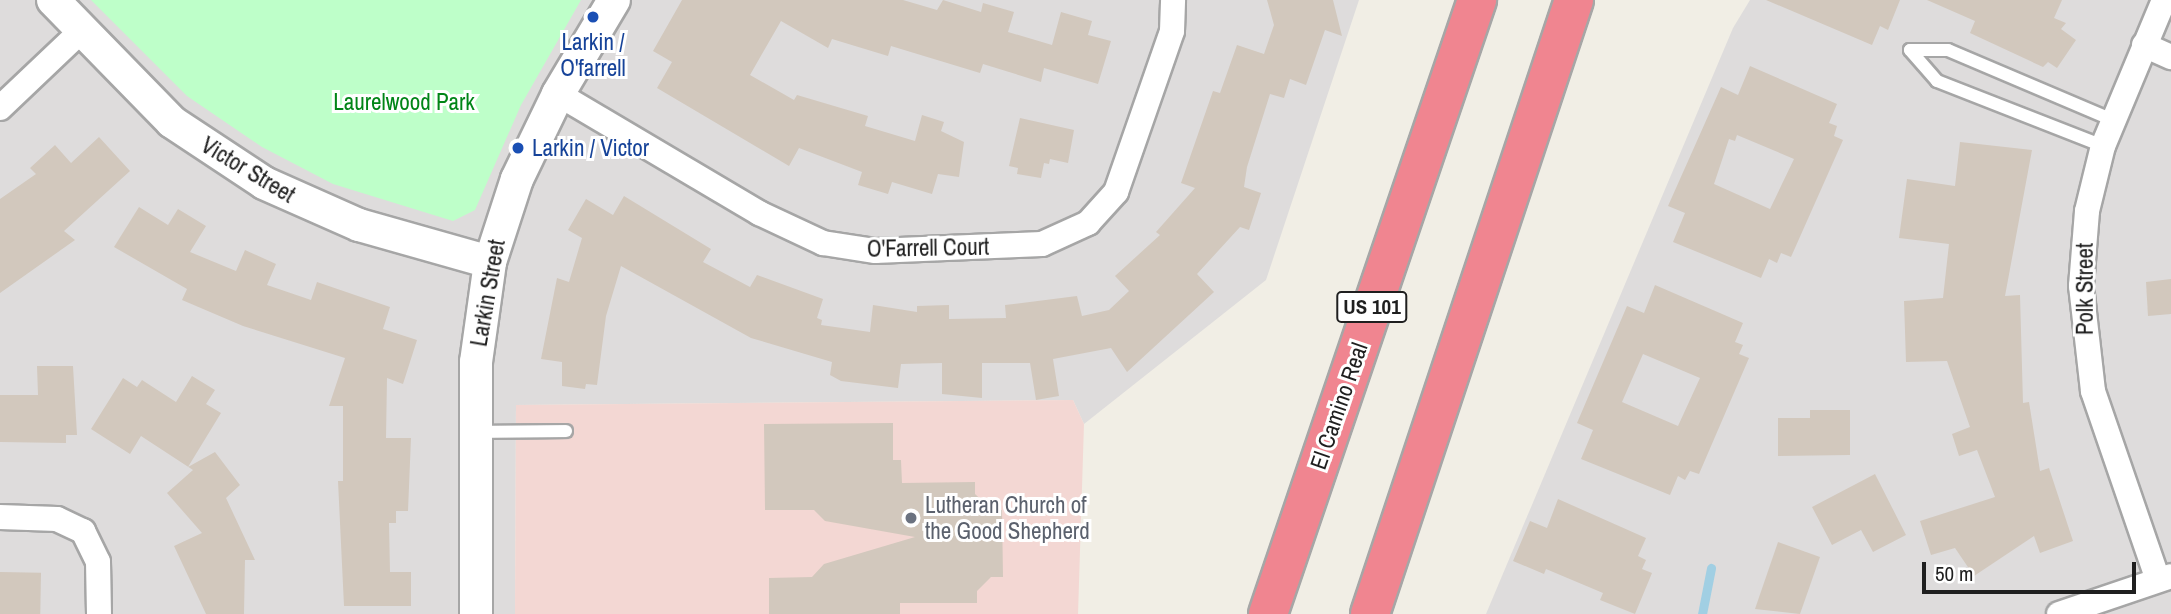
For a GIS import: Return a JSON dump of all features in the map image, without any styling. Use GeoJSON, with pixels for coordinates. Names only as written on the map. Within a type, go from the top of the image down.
{"type":"FeatureCollection","features":[{"type":"Feature","properties":{"kind":"highway","name":"El Camino Real"},"geometry":{"type":"LineString","coordinates":[[1268,614],[1477,0]]}},
{"type":"Feature","properties":{"kind":"highway"},"geometry":{"type":"LineString","coordinates":[[1370,614],[1574,0]]}},
{"type":"Feature","properties":{"kind":"street","name":"Victor Street"},"geometry":{"type":"LineString","coordinates":[[52,0],[172,122],[264,183],[359,225],[490,262]]}},
{"type":"Feature","properties":{"kind":"street","name":"Larkin Street"},"geometry":{"type":"LineString","coordinates":[[476,614],[475,432],[478,332],[490,262],[517,179],[558,94],[614,0]]}},
{"type":"Feature","properties":{"kind":"street","name":"O'Farrell Court"},"geometry":{"type":"LineString","coordinates":[[558,94],[777,223],[823,243],[875,251],[1042,244],[1088,223],[1116,192],[1172,31],[1173,0]]}},
{"type":"Feature","properties":{"kind":"street","name":"Polk Street"},"geometry":{"type":"LineString","coordinates":[[2164,0],[2103,146],[2082,249],[2087,359],[2104,428],[2164,578]]}},
{"type":"Feature","properties":{"kind":"street"},"geometry":{"type":"LineString","coordinates":[[0,108],[81,31]]}},
{"type":"Feature","properties":{"kind":"street"},"geometry":{"type":"LineString","coordinates":[[2144,45],[2171,57]]}},
{"type":"Feature","properties":{"kind":"street"},"geometry":{"type":"LineString","coordinates":[[0,517],[57,519],[83,531],[98,562],[99,614]]}},
{"type":"Feature","properties":{"kind":"street"},"geometry":{"type":"LineString","coordinates":[[2059,614],[2164,578]]}},
{"type":"Feature","properties":{"kind":"lane"},"geometry":{"type":"LineString","coordinates":[[2103,146],[1937,81],[1910,50],[1948,50],[2113,120]]}},
{"type":"Feature","properties":{"kind":"lane"},"geometry":{"type":"LineString","coordinates":[[475,432],[566,431]]}},
{"type":"Feature","properties":{"kind":"shaded area"},"geometry":{"type":"Polygon","coordinates":[[[0,0],[1359,0],[1266,280],[1084,424],[1073,400],[516,405],[515,614],[0,614],[0,0]]]}},
{"type":"Feature","properties":{"kind":"shaded area"},"geometry":{"type":"Polygon","coordinates":[[[1750,0],[2171,0],[2171,614],[1486,614],[1733,28],[1750,0]]]}},
{"type":"Feature","properties":{"kind":"shaded area"},"geometry":{"type":"Polygon","coordinates":[[[1073,400],[1084,424],[1078,614],[515,614],[516,405],[1073,400]]]}},
{"type":"Feature","properties":{"kind":"green space","name":"Laurelwood Park"},"geometry":{"type":"Polygon","coordinates":[[[91,0],[581,0],[521,105],[475,210],[453,221],[333,184],[262,147],[187,96],[91,0]]]}},
{"type":"Feature","properties":{"kind":"building"},"geometry":{"type":"Polygon","coordinates":[[[682,0],[903,0],[937,10],[943,0],[981,12],[983,3],[1014,12],[1008,32],[1052,45],[1061,12],[1092,21],[1088,35],[1111,41],[1098,84],[1044,68],[1041,82],[983,64],[980,73],[891,46],[888,56],[832,39],[828,48],[781,21],[750,75],[794,100],[797,95],[868,116],[865,126],[915,141],[922,115],[944,122],[941,131],[964,142],[959,177],[938,174],[932,194],[892,182],[888,194],[858,185],[862,172],[799,148],[789,166],[657,88],[672,62],[653,51],[682,0]]]}},
{"type":"Feature","properties":{"kind":"building"},"geometry":{"type":"Polygon","coordinates":[[[1267,0],[1333,0],[1342,36],[1325,30],[1306,85],[1290,79],[1284,98],[1270,94],[1247,167],[1244,187],[1261,193],[1249,230],[1240,227],[1197,274],[1214,292],[1127,372],[1111,348],[1053,359],[1059,396],[1036,400],[1030,363],[982,363],[982,398],[942,394],[942,363],[901,364],[898,388],[841,381],[830,375],[832,362],[751,338],[621,266],[606,316],[597,385],[586,384],[585,389],[562,386],[562,362],[541,359],[557,278],[569,282],[582,238],[568,230],[586,199],[613,215],[624,196],[711,249],[703,262],[750,287],[757,275],[823,299],[817,318],[822,320],[821,325],[870,332],[873,305],[917,312],[917,306],[949,305],[949,319],[1006,318],[1005,305],[1077,296],[1082,316],[1109,310],[1129,291],[1115,276],[1160,235],[1156,232],[1195,188],[1181,183],[1213,91],[1220,93],[1237,45],[1264,54],[1274,25],[1267,0]]]}},
{"type":"Feature","properties":{"kind":"building"},"geometry":{"type":"Polygon","coordinates":[[[1766,0],[1900,0],[1888,30],[1880,26],[1872,45],[1766,0]]]}},
{"type":"Feature","properties":{"kind":"building"},"geometry":{"type":"Polygon","coordinates":[[[1927,0],[2062,0],[2054,18],[2066,23],[2061,29],[2076,40],[2057,68],[2048,62],[2043,67],[1970,33],[1975,21],[1927,0]]]}},
{"type":"Feature","properties":{"kind":"building"},"geometry":{"type":"Polygon","coordinates":[[[1750,66],[1837,104],[1829,123],[1837,126],[1834,136],[1843,140],[1791,257],[1781,253],[1777,263],[1769,259],[1761,278],[1673,242],[1685,213],[1668,206],[1721,87],[1738,95],[1750,66]],[[1737,135],[1735,141],[1729,139],[1714,184],[1770,209],[1794,159],[1737,135]]]}},
{"type":"Feature","properties":{"kind":"building"},"geometry":{"type":"Polygon","coordinates":[[[1020,118],[1074,130],[1068,163],[1050,159],[1049,164],[1044,163],[1041,178],[1017,174],[1018,168],[1009,166],[1020,118]]]}},
{"type":"Feature","properties":{"kind":"building"},"geometry":{"type":"Polygon","coordinates":[[[99,137],[130,171],[64,231],[75,240],[0,293],[0,199],[36,174],[30,168],[55,145],[71,163],[99,137]]]}},
{"type":"Feature","properties":{"kind":"building"},"geometry":{"type":"Polygon","coordinates":[[[1960,142],[2032,150],[2005,296],[2020,295],[2023,403],[2029,402],[2040,471],[2049,468],[2073,541],[2040,553],[2034,536],[1974,576],[1955,548],[1931,555],[1920,521],[1995,497],[1977,450],[1959,456],[1952,434],[1970,427],[1947,361],[1906,362],[1904,301],[1943,298],[1949,244],[1899,238],[1907,179],[1955,186],[1960,142]]]}},
{"type":"Feature","properties":{"kind":"building"},"geometry":{"type":"Polygon","coordinates":[[[139,207],[168,225],[178,209],[206,226],[190,252],[236,271],[245,250],[276,264],[267,285],[311,300],[317,282],[390,307],[383,329],[417,340],[403,384],[387,378],[386,438],[411,438],[408,511],[396,511],[396,523],[389,523],[390,572],[411,572],[411,606],[344,606],[338,481],[343,481],[343,406],[329,406],[345,358],[243,326],[182,300],[187,289],[114,247],[139,207]]]}},
{"type":"Feature","properties":{"kind":"building"},"geometry":{"type":"Polygon","coordinates":[[[2171,279],[2171,314],[2148,316],[2146,282],[2171,279]]]}},
{"type":"Feature","properties":{"kind":"building"},"geometry":{"type":"Polygon","coordinates":[[[1655,285],[1743,323],[1735,342],[1743,345],[1739,354],[1749,358],[1699,474],[1690,471],[1685,480],[1678,476],[1670,495],[1581,459],[1593,430],[1577,423],[1627,306],[1644,313],[1655,285]],[[1643,354],[1622,402],[1678,426],[1700,378],[1643,354]]]}},
{"type":"Feature","properties":{"kind":"building"},"geometry":{"type":"Polygon","coordinates":[[[37,366],[73,366],[77,435],[66,435],[66,443],[0,442],[0,395],[38,395],[37,366]]]}},
{"type":"Feature","properties":{"kind":"building"},"geometry":{"type":"Polygon","coordinates":[[[192,376],[215,390],[206,404],[221,413],[188,467],[141,436],[130,454],[91,429],[123,378],[137,387],[142,380],[176,402],[192,376]]]}},
{"type":"Feature","properties":{"kind":"building"},"geometry":{"type":"Polygon","coordinates":[[[1810,410],[1850,410],[1850,455],[1778,456],[1778,418],[1810,418],[1810,410]]]}},
{"type":"Feature","properties":{"kind":"building","name":"Lutheran Church of the Good Shepherd"},"geometry":{"type":"Polygon","coordinates":[[[893,423],[893,460],[901,460],[902,483],[975,482],[975,494],[992,510],[1002,510],[1003,577],[991,577],[977,591],[977,603],[900,603],[900,614],[769,614],[769,578],[812,577],[824,564],[915,537],[825,521],[814,510],[765,510],[764,424],[893,423]]]}},
{"type":"Feature","properties":{"kind":"building"},"geometry":{"type":"Polygon","coordinates":[[[215,452],[240,485],[226,498],[255,560],[245,560],[244,614],[206,614],[174,546],[202,533],[167,493],[193,470],[188,467],[215,452]]]}},
{"type":"Feature","properties":{"kind":"building"},"geometry":{"type":"Polygon","coordinates":[[[1875,474],[1906,535],[1873,552],[1861,530],[1832,545],[1812,507],[1875,474]]]}},
{"type":"Feature","properties":{"kind":"building"},"geometry":{"type":"Polygon","coordinates":[[[1558,499],[1646,538],[1638,556],[1646,560],[1642,569],[1652,573],[1635,614],[1600,600],[1603,593],[1546,569],[1544,574],[1513,561],[1530,521],[1547,528],[1558,499]]]}},
{"type":"Feature","properties":{"kind":"building"},"geometry":{"type":"Polygon","coordinates":[[[1778,542],[1820,557],[1800,614],[1755,609],[1778,542]]]}},
{"type":"Feature","properties":{"kind":"building"},"geometry":{"type":"Polygon","coordinates":[[[0,572],[41,573],[40,614],[0,614],[0,572]]]}},
{"type":"Feature","properties":{"kind":"waterway"},"geometry":{"type":"LineString","coordinates":[[1702,614],[1711,568]]}},
{"type":"Feature","properties":{"kind":"place","name":"Larkin / O'farrell"},"geometry":{"type":"Point","coordinates":[593,17]}},
{"type":"Feature","properties":{"kind":"place","name":"Larkin / Victor"},"geometry":{"type":"Point","coordinates":[518,148]}},
{"type":"Feature","properties":{"kind":"place","name":"Lutheran Church of the Good Shepherd"},"geometry":{"type":"Point","coordinates":[911,518]}}]}
